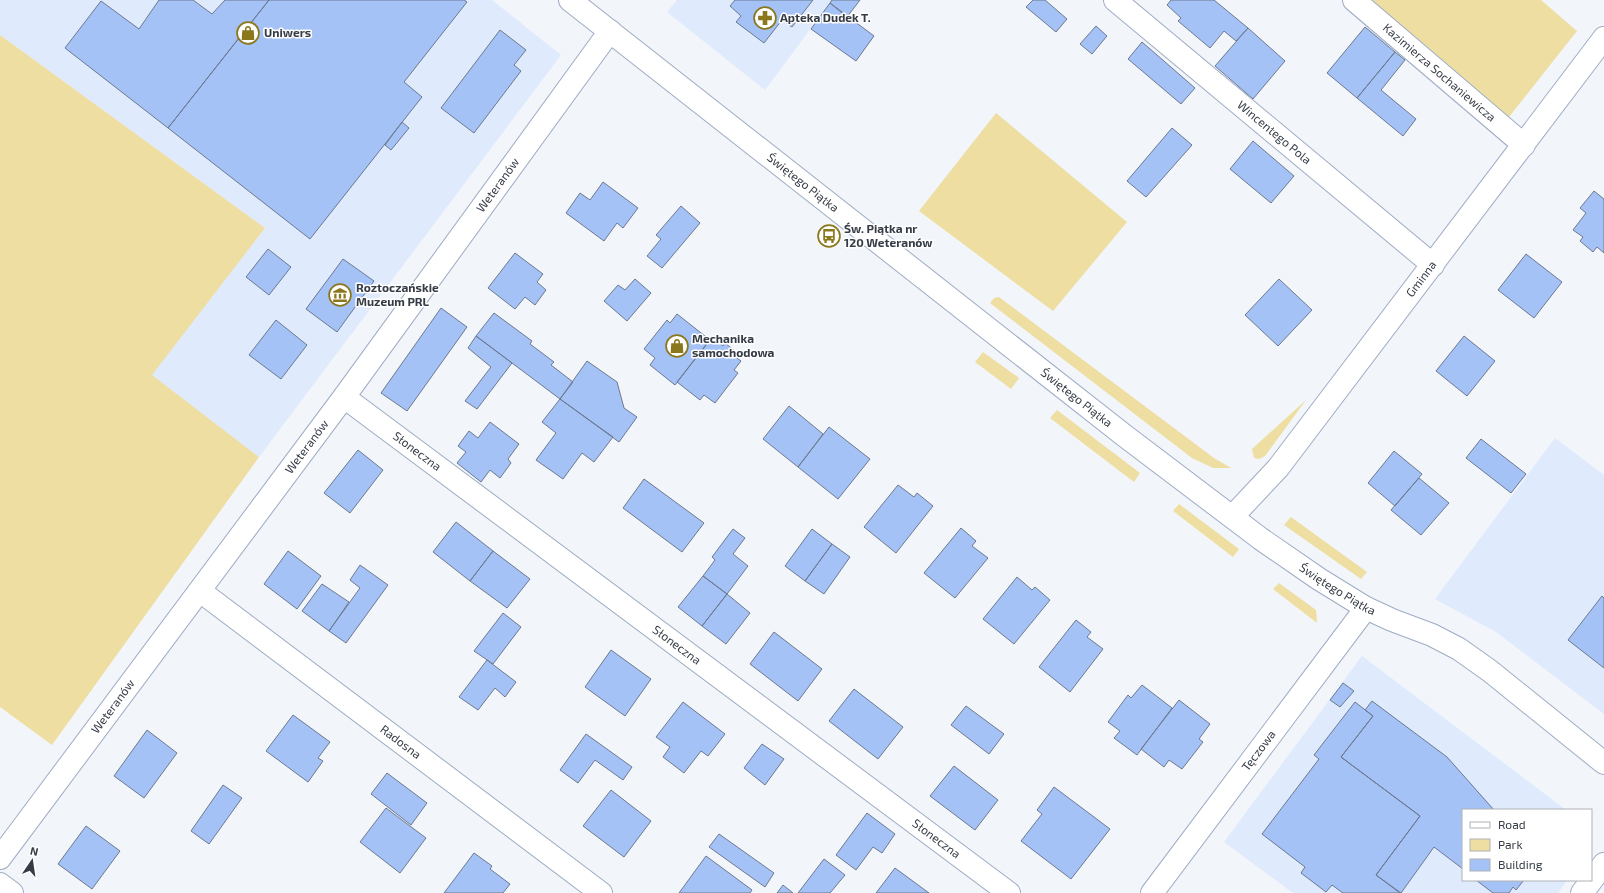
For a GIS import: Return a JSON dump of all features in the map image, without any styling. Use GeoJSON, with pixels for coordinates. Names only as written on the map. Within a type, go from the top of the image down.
{"type":"FeatureCollection","features":[{"type":"Feature","properties":{"kind":"street","name":"Świętego Piątka"},"geometry":{"type":"LineString","coordinates":[[570,0],[1125,436],[1233,516],[1261,539],[1319,579],[1366,608],[1392,620],[1432,635],[1459,649],[1490,671],[1604,763]]}},
{"type":"Feature","properties":{"kind":"street","name":"Wincentego Pola"},"geometry":{"type":"LineString","coordinates":[[1116,0],[1433,265]]}},
{"type":"Feature","properties":{"kind":"street","name":"Kazimierza Sochaniewicza"},"geometry":{"type":"LineString","coordinates":[[1354,0],[1524,145]]}},
{"type":"Feature","properties":{"kind":"street","name":"Weteranów"},"geometry":{"type":"LineString","coordinates":[[0,858],[344,397],[610,32]]}},
{"type":"Feature","properties":{"kind":"street","name":"Gminna"},"geometry":{"type":"LineString","coordinates":[[1233,516],[1278,468],[1604,38]]}},
{"type":"Feature","properties":{"kind":"street","name":"Słoneczna"},"geometry":{"type":"LineString","coordinates":[[344,397],[1009,893]]}},
{"type":"Feature","properties":{"kind":"street","name":"Radosna"},"geometry":{"type":"LineString","coordinates":[[200,591],[601,893]]}},
{"type":"Feature","properties":{"kind":"street","name":"Tęczowa"},"geometry":{"type":"LineString","coordinates":[[1152,893],[1366,608]]}},
{"type":"Feature","properties":{"kind":"street"},"geometry":{"type":"LineString","coordinates":[[1592,880],[1604,864]]}},
{"type":"Feature","properties":{"kind":"street"},"geometry":{"type":"LineString","coordinates":[[1582,893],[1591,881]]}},
{"type":"Feature","properties":{"kind":"street"},"geometry":{"type":"LineString","coordinates":[[0,884],[12,893]]}},
{"type":"Feature","properties":{"kind":"shaded area"},"geometry":{"type":"Polygon","coordinates":[[[0,0],[492,0],[561,55],[259,457],[151,375],[265,228],[0,35],[0,0]]]}},
{"type":"Feature","properties":{"kind":"shaded area"},"geometry":{"type":"Polygon","coordinates":[[[677,0],[832,0],[765,90],[667,12],[677,0]]]}},
{"type":"Feature","properties":{"kind":"shaded area"},"geometry":{"type":"Polygon","coordinates":[[[1555,438],[1604,475],[1604,714],[1496,632],[1435,599],[1555,438]]]}},
{"type":"Feature","properties":{"kind":"shaded area"},"geometry":{"type":"Polygon","coordinates":[[[1362,656],[1565,809],[1462,809],[1462,881],[1566,881],[1558,893],[1293,893],[1224,842],[1362,656]]]}},
{"type":"Feature","properties":{"kind":"green space"},"geometry":{"type":"Polygon","coordinates":[[[1372,0],[1541,0],[1577,31],[1509,117],[1372,0]]]}},
{"type":"Feature","properties":{"kind":"green space"},"geometry":{"type":"Polygon","coordinates":[[[0,35],[265,228],[152,375],[259,457],[52,745],[0,707],[0,35]]]}},
{"type":"Feature","properties":{"kind":"green space"},"geometry":{"type":"Polygon","coordinates":[[[996,113],[1127,222],[1053,311],[919,211],[996,113]]]}},
{"type":"Feature","properties":{"kind":"green space"},"geometry":{"type":"Polygon","coordinates":[[[999,297],[1214,458],[1231,468],[1213,468],[1192,458],[990,303],[994,298],[999,297]]]}},
{"type":"Feature","properties":{"kind":"green space"},"geometry":{"type":"Polygon","coordinates":[[[983,352],[1019,378],[1011,389],[975,362],[983,352]]]}},
{"type":"Feature","properties":{"kind":"green space"},"geometry":{"type":"Polygon","coordinates":[[[1306,400],[1265,456],[1259,459],[1254,458],[1252,449],[1306,400]]]}},
{"type":"Feature","properties":{"kind":"green space"},"geometry":{"type":"Polygon","coordinates":[[[1057,410],[1140,473],[1134,482],[1050,418],[1057,410]]]}},
{"type":"Feature","properties":{"kind":"green space"},"geometry":{"type":"Polygon","coordinates":[[[1179,504],[1239,549],[1233,557],[1173,511],[1179,504]]]}},
{"type":"Feature","properties":{"kind":"green space"},"geometry":{"type":"Polygon","coordinates":[[[1291,517],[1367,572],[1361,579],[1284,525],[1291,517]]]}},
{"type":"Feature","properties":{"kind":"green space"},"geometry":{"type":"Polygon","coordinates":[[[1279,583],[1316,610],[1317,623],[1273,589],[1279,583]]]}},
{"type":"Feature","properties":{"kind":"building"},"geometry":{"type":"Polygon","coordinates":[[[159,0],[193,0],[212,14],[225,0],[269,0],[168,128],[65,48],[101,1],[139,29],[159,0]]]}},
{"type":"Feature","properties":{"kind":"building"},"geometry":{"type":"Polygon","coordinates":[[[269,0],[464,0],[467,2],[404,82],[422,97],[310,239],[168,128],[269,0]]]}},
{"type":"Feature","properties":{"kind":"building"},"geometry":{"type":"Polygon","coordinates":[[[735,0],[813,0],[792,27],[782,20],[764,43],[736,22],[741,16],[730,6],[735,0]]]}},
{"type":"Feature","properties":{"kind":"building"},"geometry":{"type":"Polygon","coordinates":[[[832,0],[860,0],[847,17],[830,3],[832,0]]]}},
{"type":"Feature","properties":{"kind":"building"},"geometry":{"type":"Polygon","coordinates":[[[1033,0],[1045,0],[1067,19],[1056,32],[1026,7],[1033,0]]]}},
{"type":"Feature","properties":{"kind":"building"},"geometry":{"type":"Polygon","coordinates":[[[1171,0],[1214,0],[1248,28],[1236,41],[1224,31],[1210,48],[1178,21],[1181,18],[1167,5],[1171,0]]]}},
{"type":"Feature","properties":{"kind":"building"},"geometry":{"type":"Polygon","coordinates":[[[830,3],[874,36],[856,61],[811,29],[830,3]]]}},
{"type":"Feature","properties":{"kind":"building"},"geometry":{"type":"Polygon","coordinates":[[[1096,26],[1107,36],[1092,54],[1080,44],[1096,26]]]}},
{"type":"Feature","properties":{"kind":"building"},"geometry":{"type":"Polygon","coordinates":[[[1365,27],[1395,52],[1357,98],[1327,73],[1365,27]]]}},
{"type":"Feature","properties":{"kind":"building"},"geometry":{"type":"Polygon","coordinates":[[[1248,28],[1285,61],[1253,99],[1215,66],[1248,28]]]}},
{"type":"Feature","properties":{"kind":"building"},"geometry":{"type":"Polygon","coordinates":[[[500,30],[526,50],[514,65],[521,71],[474,133],[441,108],[500,30]]]}},
{"type":"Feature","properties":{"kind":"building"},"geometry":{"type":"Polygon","coordinates":[[[1142,42],[1195,88],[1181,104],[1128,59],[1142,42]]]}},
{"type":"Feature","properties":{"kind":"building"},"geometry":{"type":"Polygon","coordinates":[[[1395,52],[1405,60],[1381,90],[1416,119],[1403,136],[1357,98],[1395,52]]]}},
{"type":"Feature","properties":{"kind":"building"},"geometry":{"type":"Polygon","coordinates":[[[402,122],[409,128],[391,150],[385,145],[402,122]]]}},
{"type":"Feature","properties":{"kind":"building"},"geometry":{"type":"Polygon","coordinates":[[[1172,128],[1192,145],[1146,197],[1127,181],[1172,128]]]}},
{"type":"Feature","properties":{"kind":"building"},"geometry":{"type":"Polygon","coordinates":[[[1253,141],[1294,176],[1271,203],[1230,169],[1253,141]]]}},
{"type":"Feature","properties":{"kind":"building"},"geometry":{"type":"Polygon","coordinates":[[[603,182],[638,208],[623,228],[617,223],[604,241],[566,213],[580,193],[590,200],[603,182]]]}},
{"type":"Feature","properties":{"kind":"building"},"geometry":{"type":"Polygon","coordinates":[[[1594,191],[1604,199],[1604,253],[1597,247],[1593,252],[1580,241],[1583,237],[1573,230],[1586,213],[1580,208],[1594,191]]]}},
{"type":"Feature","properties":{"kind":"building"},"geometry":{"type":"Polygon","coordinates":[[[681,206],[700,223],[662,268],[647,256],[661,239],[656,235],[681,206]]]}},
{"type":"Feature","properties":{"kind":"building"},"geometry":{"type":"Polygon","coordinates":[[[268,249],[291,267],[269,295],[246,277],[268,249]]]}},
{"type":"Feature","properties":{"kind":"building"},"geometry":{"type":"Polygon","coordinates":[[[515,253],[543,274],[537,282],[546,290],[535,305],[525,297],[515,309],[488,288],[515,253]]]}},
{"type":"Feature","properties":{"kind":"building"},"geometry":{"type":"Polygon","coordinates":[[[1526,254],[1562,282],[1534,318],[1498,290],[1526,254]]]}},
{"type":"Feature","properties":{"kind":"building","name":"Roztoczańskie Muzeum PRL"},"geometry":{"type":"Polygon","coordinates":[[[343,259],[374,281],[337,332],[306,309],[343,259]]]}},
{"type":"Feature","properties":{"kind":"building"},"geometry":{"type":"Polygon","coordinates":[[[635,279],[651,293],[627,321],[604,301],[618,285],[625,290],[635,279]]]}},
{"type":"Feature","properties":{"kind":"building"},"geometry":{"type":"Polygon","coordinates":[[[1279,279],[1312,310],[1278,346],[1245,315],[1279,279]]]}},
{"type":"Feature","properties":{"kind":"building"},"geometry":{"type":"Polygon","coordinates":[[[441,308],[467,327],[407,411],[381,393],[441,308]]]}},
{"type":"Feature","properties":{"kind":"building"},"geometry":{"type":"Polygon","coordinates":[[[494,313],[532,341],[530,344],[554,362],[551,365],[573,382],[560,399],[476,336],[494,313]]]}},
{"type":"Feature","properties":{"kind":"building"},"geometry":{"type":"Polygon","coordinates":[[[677,314],[710,340],[675,385],[650,365],[655,358],[644,349],[667,320],[670,323],[677,314]]]}},
{"type":"Feature","properties":{"kind":"building"},"geometry":{"type":"Polygon","coordinates":[[[276,320],[307,345],[281,379],[249,355],[276,320]]]}},
{"type":"Feature","properties":{"kind":"building"},"geometry":{"type":"Polygon","coordinates":[[[476,336],[512,363],[477,409],[465,401],[491,367],[468,348],[476,336]]]}},
{"type":"Feature","properties":{"kind":"building"},"geometry":{"type":"Polygon","coordinates":[[[1464,336],[1495,361],[1467,396],[1436,371],[1464,336]]]}},
{"type":"Feature","properties":{"kind":"building"},"geometry":{"type":"Polygon","coordinates":[[[712,337],[723,346],[725,343],[735,351],[733,355],[741,361],[734,370],[738,373],[715,403],[704,395],[700,400],[677,382],[712,337]]]}},
{"type":"Feature","properties":{"kind":"building"},"geometry":{"type":"Polygon","coordinates":[[[587,361],[617,382],[624,408],[637,417],[619,442],[560,399],[587,361]]]}},
{"type":"Feature","properties":{"kind":"building"},"geometry":{"type":"Polygon","coordinates":[[[560,399],[613,437],[594,462],[582,453],[563,479],[536,460],[556,433],[542,422],[560,399]]]}},
{"type":"Feature","properties":{"kind":"building"},"geometry":{"type":"Polygon","coordinates":[[[789,406],[823,434],[798,467],[763,439],[789,406]]]}},
{"type":"Feature","properties":{"kind":"building"},"geometry":{"type":"Polygon","coordinates":[[[490,422],[519,444],[508,459],[511,463],[500,478],[490,470],[481,482],[457,463],[466,452],[458,446],[469,431],[478,438],[490,422]]]}},
{"type":"Feature","properties":{"kind":"building"},"geometry":{"type":"Polygon","coordinates":[[[829,427],[870,459],[838,499],[798,467],[829,427]]]}},
{"type":"Feature","properties":{"kind":"building"},"geometry":{"type":"Polygon","coordinates":[[[1481,439],[1526,474],[1511,493],[1466,458],[1481,439]]]}},
{"type":"Feature","properties":{"kind":"building"},"geometry":{"type":"Polygon","coordinates":[[[358,450],[383,470],[350,513],[324,493],[358,450]]]}},
{"type":"Feature","properties":{"kind":"building"},"geometry":{"type":"Polygon","coordinates":[[[1394,451],[1422,474],[1395,506],[1368,483],[1394,451]]]}},
{"type":"Feature","properties":{"kind":"building"},"geometry":{"type":"Polygon","coordinates":[[[1419,478],[1449,503],[1421,535],[1391,510],[1419,478]]]}},
{"type":"Feature","properties":{"kind":"building"},"geometry":{"type":"Polygon","coordinates":[[[644,479],[704,523],[682,552],[623,508],[644,479]]]}},
{"type":"Feature","properties":{"kind":"building"},"geometry":{"type":"Polygon","coordinates":[[[898,485],[914,497],[917,493],[933,506],[896,553],[864,527],[898,485]]]}},
{"type":"Feature","properties":{"kind":"building"},"geometry":{"type":"Polygon","coordinates":[[[456,522],[493,551],[470,581],[433,552],[456,522]]]}},
{"type":"Feature","properties":{"kind":"building"},"geometry":{"type":"Polygon","coordinates":[[[961,528],[976,541],[972,546],[988,558],[955,598],[924,573],[961,528]]]}},
{"type":"Feature","properties":{"kind":"building"},"geometry":{"type":"Polygon","coordinates":[[[733,529],[745,538],[733,554],[748,566],[727,594],[703,576],[715,560],[712,557],[733,529]]]}},
{"type":"Feature","properties":{"kind":"building"},"geometry":{"type":"Polygon","coordinates":[[[812,529],[832,544],[805,581],[785,566],[812,529]]]}},
{"type":"Feature","properties":{"kind":"building"},"geometry":{"type":"Polygon","coordinates":[[[832,544],[850,557],[824,594],[805,581],[832,544]]]}},
{"type":"Feature","properties":{"kind":"building"},"geometry":{"type":"Polygon","coordinates":[[[288,551],[321,576],[297,609],[264,584],[288,551]]]}},
{"type":"Feature","properties":{"kind":"building"},"geometry":{"type":"Polygon","coordinates":[[[493,551],[530,579],[507,608],[470,581],[493,551]]]}},
{"type":"Feature","properties":{"kind":"building"},"geometry":{"type":"Polygon","coordinates":[[[360,565],[388,585],[346,643],[329,631],[360,588],[350,580],[360,565]]]}},
{"type":"Feature","properties":{"kind":"building"},"geometry":{"type":"Polygon","coordinates":[[[703,576],[727,594],[702,626],[678,607],[703,576]]]}},
{"type":"Feature","properties":{"kind":"building"},"geometry":{"type":"Polygon","coordinates":[[[1017,577],[1032,590],[1035,587],[1050,600],[1014,644],[983,619],[1017,577]]]}},
{"type":"Feature","properties":{"kind":"building"},"geometry":{"type":"Polygon","coordinates":[[[322,584],[349,602],[329,631],[302,611],[322,584]]]}},
{"type":"Feature","properties":{"kind":"building"},"geometry":{"type":"Polygon","coordinates":[[[727,594],[750,613],[726,644],[702,626],[727,594]]]}},
{"type":"Feature","properties":{"kind":"building"},"geometry":{"type":"Polygon","coordinates":[[[1602,596],[1604,598],[1604,668],[1568,640],[1602,596]]]}},
{"type":"Feature","properties":{"kind":"building"},"geometry":{"type":"Polygon","coordinates":[[[503,613],[521,627],[493,664],[474,651],[503,613]]]}},
{"type":"Feature","properties":{"kind":"building"},"geometry":{"type":"Polygon","coordinates":[[[1076,620],[1091,632],[1087,637],[1103,649],[1070,692],[1039,667],[1076,620]]]}},
{"type":"Feature","properties":{"kind":"building"},"geometry":{"type":"Polygon","coordinates":[[[774,632],[822,669],[798,701],[750,664],[774,632]]]}},
{"type":"Feature","properties":{"kind":"building"},"geometry":{"type":"Polygon","coordinates":[[[611,650],[651,679],[625,716],[585,687],[611,650]]]}},
{"type":"Feature","properties":{"kind":"building"},"geometry":{"type":"Polygon","coordinates":[[[487,660],[516,682],[505,697],[495,688],[478,710],[459,697],[487,660]]]}},
{"type":"Feature","properties":{"kind":"building"},"geometry":{"type":"Polygon","coordinates":[[[1343,683],[1354,691],[1340,707],[1330,700],[1343,683]]]}},
{"type":"Feature","properties":{"kind":"building"},"geometry":{"type":"Polygon","coordinates":[[[1142,685],[1172,708],[1137,755],[1114,738],[1120,731],[1108,722],[1128,695],[1131,698],[1142,685]]]}},
{"type":"Feature","properties":{"kind":"building"},"geometry":{"type":"Polygon","coordinates":[[[854,689],[903,727],[878,759],[829,721],[854,689]]]}},
{"type":"Feature","properties":{"kind":"building"},"geometry":{"type":"Polygon","coordinates":[[[1179,700],[1210,724],[1199,739],[1203,742],[1182,769],[1169,760],[1164,767],[1141,749],[1179,700]]]}},
{"type":"Feature","properties":{"kind":"building"},"geometry":{"type":"Polygon","coordinates":[[[1372,701],[1447,757],[1493,809],[1462,809],[1462,868],[1434,847],[1401,893],[1376,875],[1420,816],[1341,757],[1373,716],[1365,710],[1372,701]]]}},
{"type":"Feature","properties":{"kind":"building"},"geometry":{"type":"Polygon","coordinates":[[[683,702],[725,734],[708,756],[701,751],[684,773],[663,757],[670,747],[656,737],[683,702]]]}},
{"type":"Feature","properties":{"kind":"building"},"geometry":{"type":"Polygon","coordinates":[[[1355,702],[1373,716],[1341,757],[1420,816],[1376,875],[1400,893],[1343,893],[1332,885],[1326,892],[1301,873],[1305,867],[1262,834],[1319,759],[1314,755],[1355,702]]]}},
{"type":"Feature","properties":{"kind":"building"},"geometry":{"type":"Polygon","coordinates":[[[966,706],[1004,734],[989,754],[951,725],[966,706]]]}},
{"type":"Feature","properties":{"kind":"building"},"geometry":{"type":"Polygon","coordinates":[[[293,715],[330,742],[318,758],[323,761],[308,782],[266,751],[293,715]]]}},
{"type":"Feature","properties":{"kind":"building"},"geometry":{"type":"Polygon","coordinates":[[[147,730],[177,753],[144,798],[114,776],[147,730]]]}},
{"type":"Feature","properties":{"kind":"building"},"geometry":{"type":"Polygon","coordinates":[[[586,734],[632,767],[623,780],[595,760],[578,783],[560,770],[586,734]]]}},
{"type":"Feature","properties":{"kind":"building"},"geometry":{"type":"Polygon","coordinates":[[[762,744],[784,759],[765,785],[744,768],[762,744]]]}},
{"type":"Feature","properties":{"kind":"building"},"geometry":{"type":"Polygon","coordinates":[[[954,766],[998,800],[975,830],[930,796],[954,766]]]}},
{"type":"Feature","properties":{"kind":"building"},"geometry":{"type":"Polygon","coordinates":[[[387,773],[427,803],[411,825],[371,794],[387,773]]]}},
{"type":"Feature","properties":{"kind":"building"},"geometry":{"type":"Polygon","coordinates":[[[223,785],[242,798],[209,844],[191,831],[223,785]]]}},
{"type":"Feature","properties":{"kind":"building"},"geometry":{"type":"Polygon","coordinates":[[[1054,787],[1110,829],[1071,879],[1021,841],[1042,814],[1037,810],[1054,787]]]}},
{"type":"Feature","properties":{"kind":"building"},"geometry":{"type":"Polygon","coordinates":[[[611,790],[651,821],[624,857],[583,826],[611,790]]]}},
{"type":"Feature","properties":{"kind":"building"},"geometry":{"type":"Polygon","coordinates":[[[386,808],[426,838],[400,873],[360,842],[386,808]]]}},
{"type":"Feature","properties":{"kind":"building"},"geometry":{"type":"Polygon","coordinates":[[[867,813],[895,834],[882,853],[873,847],[856,870],[836,855],[867,813]]]}},
{"type":"Feature","properties":{"kind":"building"},"geometry":{"type":"Polygon","coordinates":[[[86,826],[120,851],[92,889],[58,864],[86,826]]]}},
{"type":"Feature","properties":{"kind":"building"},"geometry":{"type":"Polygon","coordinates":[[[719,834],[774,873],[765,887],[709,847],[719,834]]]}},
{"type":"Feature","properties":{"kind":"building"},"geometry":{"type":"Polygon","coordinates":[[[474,853],[492,866],[490,869],[510,884],[503,893],[444,893],[474,853]]]}},
{"type":"Feature","properties":{"kind":"building"},"geometry":{"type":"Polygon","coordinates":[[[706,856],[752,890],[750,893],[679,893],[706,856]]]}},
{"type":"Feature","properties":{"kind":"building"},"geometry":{"type":"Polygon","coordinates":[[[824,859],[845,875],[830,893],[798,893],[824,859]]]}},
{"type":"Feature","properties":{"kind":"building"},"geometry":{"type":"Polygon","coordinates":[[[895,868],[929,893],[876,893],[895,868]]]}},
{"type":"Feature","properties":{"kind":"building"},"geometry":{"type":"Polygon","coordinates":[[[1477,881],[1523,881],[1516,890],[1513,887],[1509,893],[1493,893],[1477,881]]]}},
{"type":"Feature","properties":{"kind":"building"},"geometry":{"type":"Polygon","coordinates":[[[783,885],[793,893],[777,893],[783,885]]]}},
{"type":"Feature","properties":{"kind":"place","name":"Apteka Dudek T."},"geometry":{"type":"Point","coordinates":[765,18]}},
{"type":"Feature","properties":{"kind":"place","name":"Uniwers"},"geometry":{"type":"Point","coordinates":[248,33]}},
{"type":"Feature","properties":{"kind":"place","name":"Św. Piątka nr 120 Weteranów"},"geometry":{"type":"Point","coordinates":[829,236]}},
{"type":"Feature","properties":{"kind":"place","name":"Roztoczańskie Muzeum PRL"},"geometry":{"type":"Point","coordinates":[340,295]}},
{"type":"Feature","properties":{"kind":"place","name":"Mechanika samochodowa"},"geometry":{"type":"Point","coordinates":[677,346]}}]}
